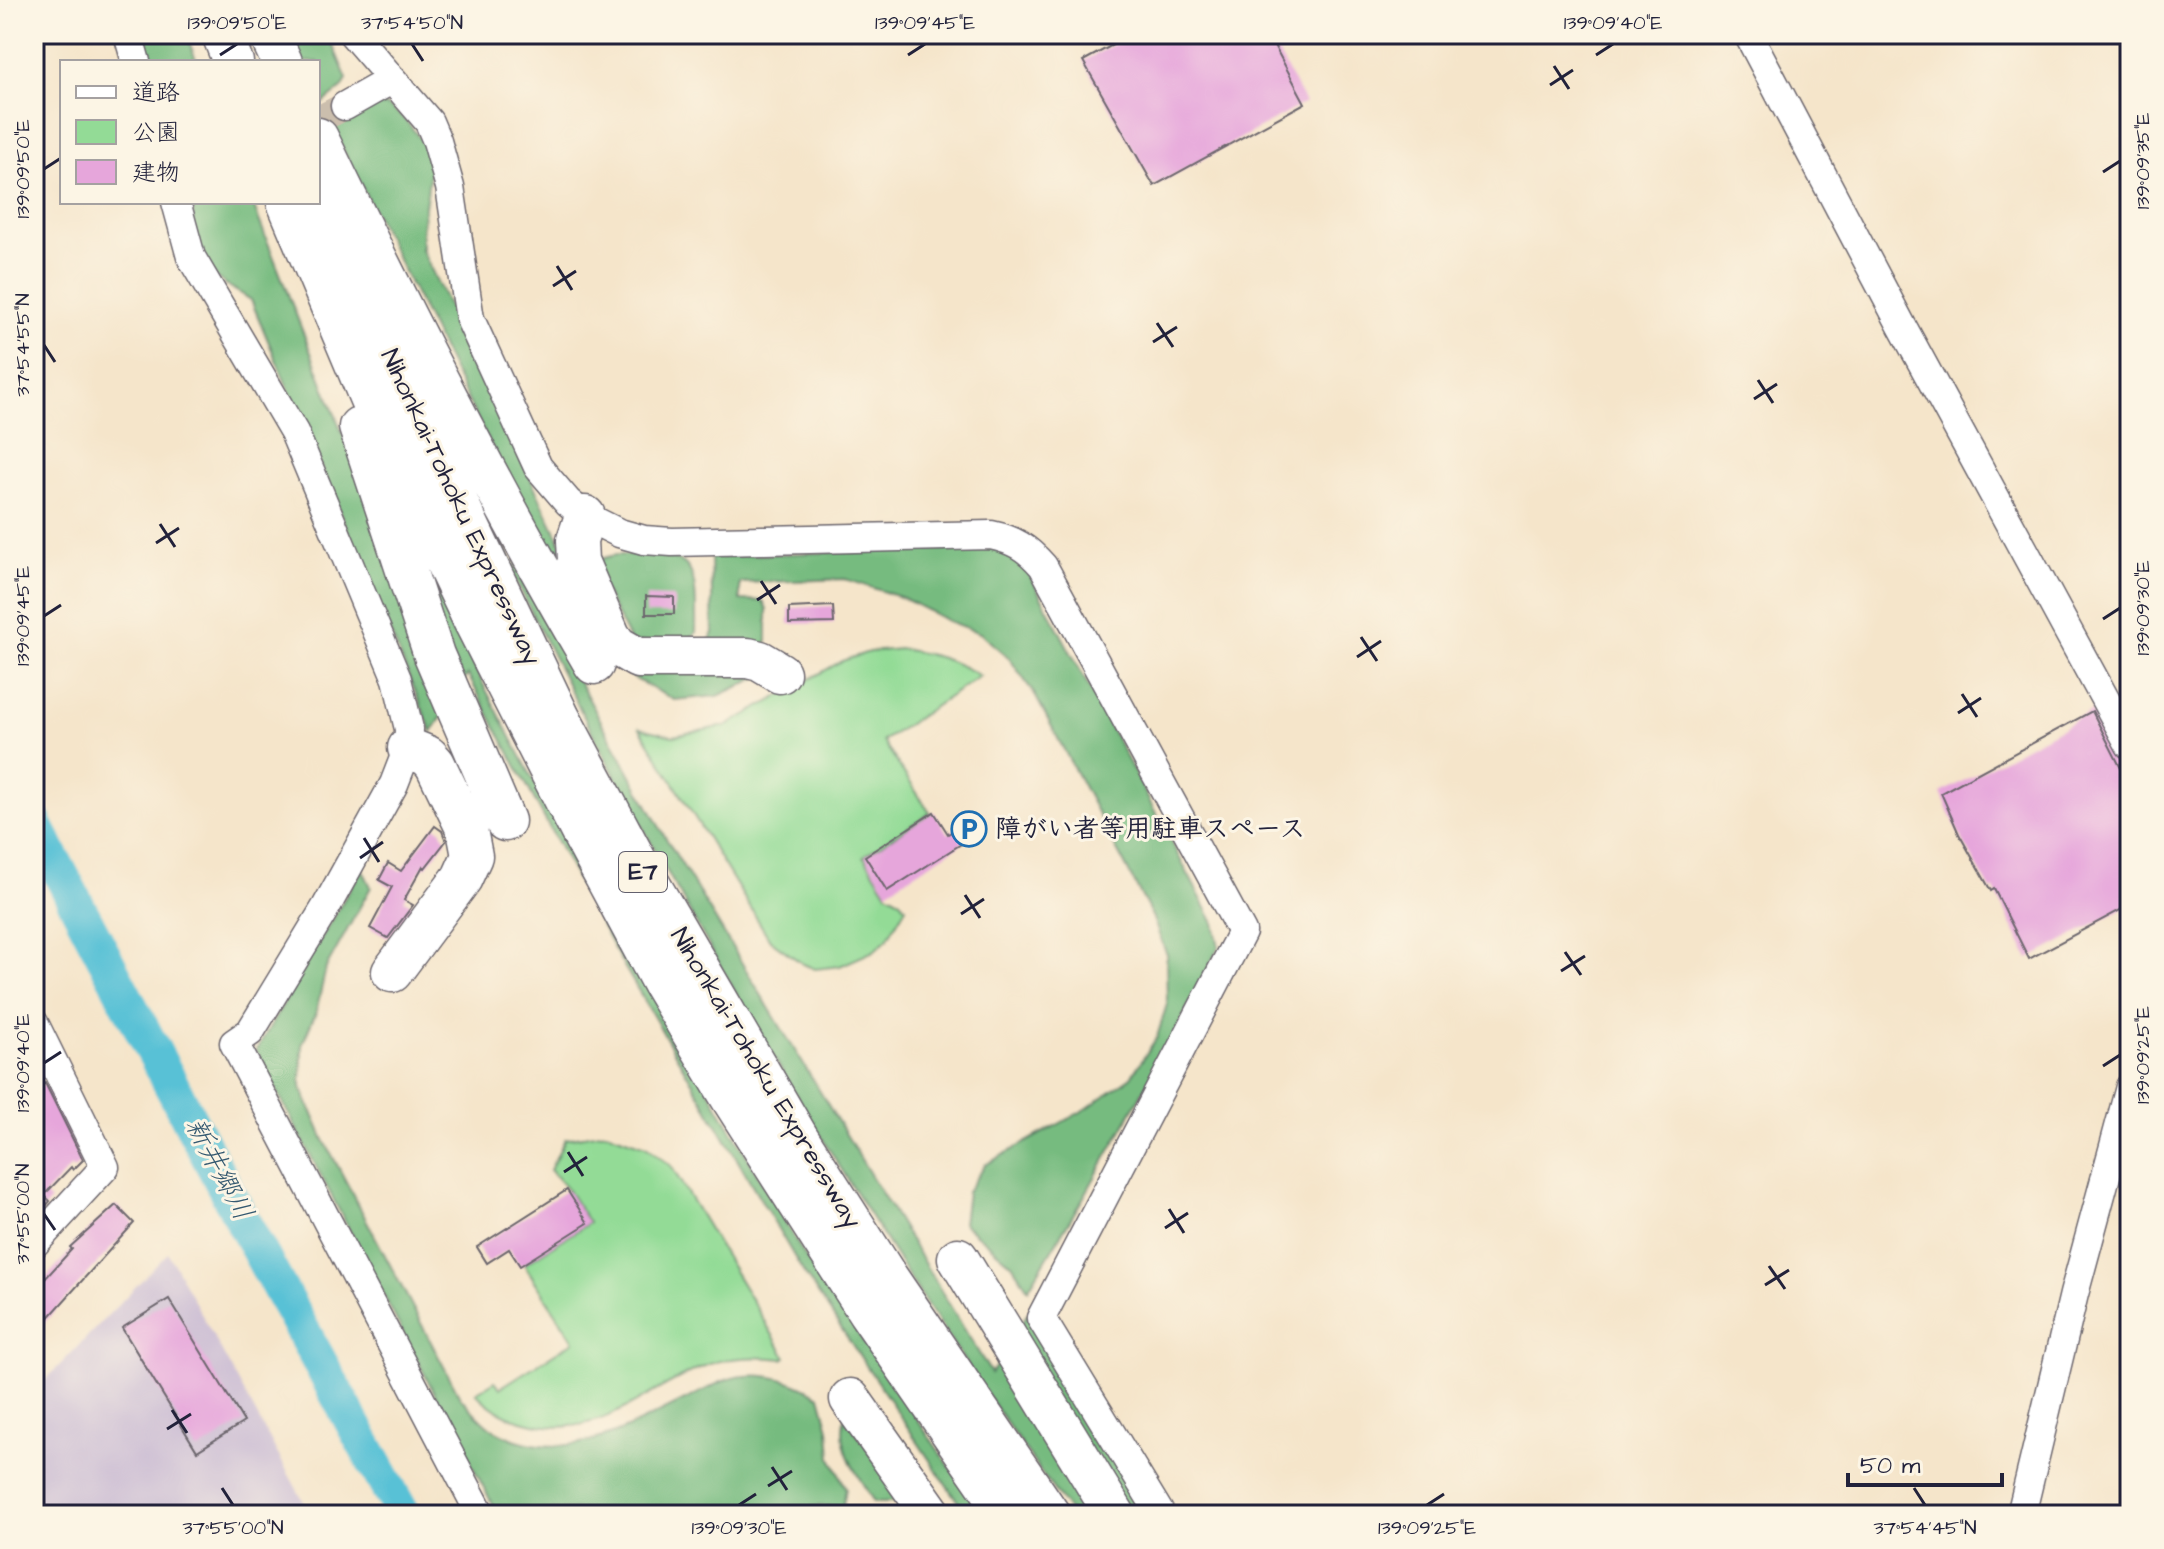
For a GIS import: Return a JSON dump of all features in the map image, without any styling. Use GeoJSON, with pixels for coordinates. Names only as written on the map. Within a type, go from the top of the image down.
{"type":"FeatureCollection","features":[{"type":"Feature","properties":{"kind":"highway"},"geometry":{"type":"LineString","coordinates":[[211,34],[219,60]]}},
{"type":"Feature","properties":{"kind":"highway"},"geometry":{"type":"LineString","coordinates":[[222,34],[232,60]]}},
{"type":"Feature","properties":{"kind":"highway"},"geometry":{"type":"LineString","coordinates":[[258,34],[268,60]]}},
{"type":"Feature","properties":{"kind":"highway"},"geometry":{"type":"LineString","coordinates":[[269,34],[281,60]]}},
{"type":"Feature","properties":{"kind":"highway"},"geometry":{"type":"LineString","coordinates":[[320,142],[493,487],[594,664]]}},
{"type":"Feature","properties":{"kind":"highway","name":"Nihonkai-Tohoku Expressway"},"geometry":{"type":"LineString","coordinates":[[320,189],[406,393],[473,536],[560,718],[637,862],[799,1139],[888,1278],[1050,1515]]}},
{"type":"Feature","properties":{"kind":"highway"},"geometry":{"type":"LineString","coordinates":[[275,204],[348,392],[434,655],[505,821]]}},
{"type":"Feature","properties":{"kind":"highway","name":"Nihonkai-Tohoku Expressway"},"geometry":{"type":"LineString","coordinates":[[288,204],[385,435],[473,620],[662,983],[731,1098],[860,1298],[1008,1515]]}},
{"type":"Feature","properties":{"kind":"highway"},"geometry":{"type":"LineString","coordinates":[[585,516],[577,540],[578,561],[617,646],[638,658],[748,658],[780,673]]}},
{"type":"Feature","properties":{"kind":"highway"},"geometry":{"type":"LineString","coordinates":[[392,972],[462,878],[472,856],[467,830],[435,764],[428,756],[408,748]]}},
{"type":"Feature","properties":{"kind":"highway"},"geometry":{"type":"LineString","coordinates":[[958,1258],[1115,1515]]}},
{"type":"Feature","properties":{"kind":"highway"},"geometry":{"type":"LineString","coordinates":[[850,1399],[932,1515]]}},
{"type":"Feature","properties":{"kind":"street"},"geometry":{"type":"LineString","coordinates":[[128,34],[135,60]]}},
{"type":"Feature","properties":{"kind":"street"},"geometry":{"type":"LineString","coordinates":[[353,34],[429,122],[450,187],[470,319],[538,467],[568,502],[585,516],[619,533],[644,540],[672,542],[991,535],[1027,547],[1043,566],[1242,932],[1041,1318],[1161,1515]]}},
{"type":"Feature","properties":{"kind":"street"},"geometry":{"type":"LineString","coordinates":[[1748,34],[1917,354],[2130,745]]}},
{"type":"Feature","properties":{"kind":"street"},"geometry":{"type":"LineString","coordinates":[[345,106],[391,80]]}},
{"type":"Feature","properties":{"kind":"street"},"geometry":{"type":"LineString","coordinates":[[177,204],[191,257],[294,432],[406,707],[408,748],[394,784],[326,907],[250,1032],[234,1043],[481,1515]]}},
{"type":"Feature","properties":{"kind":"street"},"geometry":{"type":"LineString","coordinates":[[34,1023],[43,1069],[105,1167],[34,1244]]}},
{"type":"Feature","properties":{"kind":"street"},"geometry":{"type":"LineString","coordinates":[[2021,1515],[2074,1294],[2130,1087]]}},
{"type":"Feature","properties":{"kind":"shaded area"},"geometry":{"type":"Polygon","coordinates":[[[168,1253],[311,1515],[34,1515],[34,1392],[168,1253]]]}},
{"type":"Feature","properties":{"kind":"green space"},"geometry":{"type":"Polygon","coordinates":[[[143,34],[186,34],[196,60],[153,60],[143,34]]]}},
{"type":"Feature","properties":{"kind":"green space"},"geometry":{"type":"Polygon","coordinates":[[[289,34],[328,34],[347,79],[343,87],[322,104],[320,60],[301,60],[289,34]]]}},
{"type":"Feature","properties":{"kind":"green space"},"geometry":{"type":"Polygon","coordinates":[[[386,105],[416,132],[429,160],[422,250],[565,551],[543,551],[330,123],[360,106],[386,105]]]}},
{"type":"Feature","properties":{"kind":"green space"},"geometry":{"type":"Polygon","coordinates":[[[195,204],[253,204],[360,478],[445,712],[432,732],[251,300],[226,285],[209,268],[197,239],[195,204]]]}},
{"type":"Feature","properties":{"kind":"green space"},"geometry":{"type":"Polygon","coordinates":[[[424,375],[509,555],[664,835],[991,1373],[1004,1355],[1103,1515],[1072,1515],[946,1334],[790,1085],[707,943],[577,704],[497,541],[424,375]]]}},
{"type":"Feature","properties":{"kind":"green space"},"geometry":{"type":"Polygon","coordinates":[[[395,503],[482,682],[578,865],[806,1258],[983,1515],[945,1515],[941,1509],[962,1508],[802,1270],[614,949],[468,675],[459,686],[395,503]]]}},
{"type":"Feature","properties":{"kind":"green space"},"geometry":{"type":"Polygon","coordinates":[[[993,548],[1010,555],[1026,568],[1214,923],[1219,947],[1162,1058],[1028,1289],[1012,1264],[963,1223],[967,1192],[985,1165],[1086,1109],[1131,1077],[1157,1037],[1167,1004],[1166,953],[1152,916],[1035,695],[1009,658],[980,633],[903,598],[845,579],[740,583],[740,600],[763,601],[767,609],[767,650],[707,649],[713,632],[711,558],[993,548]]]}},
{"type":"Feature","properties":{"kind":"green space"},"geometry":{"type":"Polygon","coordinates":[[[615,555],[660,556],[685,564],[695,587],[696,633],[687,641],[631,643],[591,565],[615,555]]]}},
{"type":"Feature","properties":{"kind":"green space"},"geometry":{"type":"Polygon","coordinates":[[[567,558],[602,634],[759,677],[718,696],[674,700],[637,680],[612,659],[548,559],[567,558]]]}},
{"type":"Feature","properties":{"kind":"green space"},"geometry":{"type":"Polygon","coordinates":[[[900,649],[942,658],[980,676],[883,741],[930,813],[864,856],[887,893],[906,907],[887,939],[874,951],[840,966],[815,969],[770,940],[640,728],[673,736],[726,726],[842,661],[869,652],[900,649]]]}},
{"type":"Feature","properties":{"kind":"green space"},"geometry":{"type":"Polygon","coordinates":[[[362,868],[371,887],[326,968],[316,1012],[302,1045],[301,1087],[324,1140],[460,1397],[496,1431],[522,1442],[547,1446],[572,1445],[622,1430],[731,1378],[754,1375],[784,1380],[820,1396],[829,1429],[831,1458],[846,1488],[843,1506],[496,1511],[256,1051],[362,868]]]}},
{"type":"Feature","properties":{"kind":"green space"},"geometry":{"type":"Polygon","coordinates":[[[606,1132],[646,1146],[671,1166],[786,1357],[719,1361],[686,1374],[599,1420],[575,1426],[522,1421],[497,1410],[476,1393],[495,1381],[500,1388],[574,1341],[524,1264],[589,1223],[567,1189],[550,1170],[565,1139],[606,1132]]]}},
{"type":"Feature","properties":{"kind":"green space"},"geometry":{"type":"Polygon","coordinates":[[[1027,1314],[1153,1515],[1125,1515],[1016,1333],[1027,1314]]]}},
{"type":"Feature","properties":{"kind":"green space"},"geometry":{"type":"Polygon","coordinates":[[[845,1417],[907,1502],[874,1502],[846,1451],[845,1417]]]}},
{"type":"Feature","properties":{"kind":"building"},"geometry":{"type":"Polygon","coordinates":[[[1133,34],[1268,34],[1305,103],[1154,186],[1083,61],[1133,34]]]}},
{"type":"Feature","properties":{"kind":"building"},"geometry":{"type":"Polygon","coordinates":[[[646,596],[674,597],[674,614],[646,614],[646,596]]]}},
{"type":"Feature","properties":{"kind":"building"},"geometry":{"type":"Polygon","coordinates":[[[833,606],[834,623],[789,624],[789,608],[833,606]]]}},
{"type":"Feature","properties":{"kind":"building"},"geometry":{"type":"Polygon","coordinates":[[[2092,711],[2130,786],[2130,905],[2029,959],[1994,889],[1991,891],[1959,834],[1941,793],[2092,711]]]}},
{"type":"Feature","properties":{"kind":"building"},"geometry":{"type":"Polygon","coordinates":[[[934,812],[948,834],[972,819],[980,832],[887,891],[865,856],[934,812]]]}},
{"type":"Feature","properties":{"kind":"building"},"geometry":{"type":"Polygon","coordinates":[[[435,826],[442,831],[446,841],[425,868],[423,866],[404,900],[413,905],[388,938],[370,928],[392,887],[379,880],[388,863],[401,871],[435,826]]]}},
{"type":"Feature","properties":{"kind":"building"},"geometry":{"type":"Polygon","coordinates":[[[45,1083],[83,1160],[73,1170],[71,1167],[44,1195],[50,1201],[40,1213],[34,1208],[34,1094],[45,1083]]]}},
{"type":"Feature","properties":{"kind":"building"},"geometry":{"type":"Polygon","coordinates":[[[567,1190],[588,1223],[520,1266],[509,1249],[487,1263],[477,1247],[567,1190]]]}},
{"type":"Feature","properties":{"kind":"building"},"geometry":{"type":"Polygon","coordinates":[[[116,1205],[134,1223],[43,1324],[34,1316],[34,1291],[72,1249],[70,1247],[116,1205]]]}},
{"type":"Feature","properties":{"kind":"building"},"geometry":{"type":"Polygon","coordinates":[[[169,1299],[244,1422],[197,1451],[122,1328],[169,1299]]]}},
{"type":"Feature","properties":{"kind":"waterway","name":"新井郷川"},"geometry":{"type":"LineString","coordinates":[[34,823],[241,1218],[403,1515]]}},
{"type":"Feature","properties":{"kind":"tunnel"},"geometry":{"type":"LineString","coordinates":[[320,119],[345,106]]}},
{"type":"Feature","properties":{"kind":"place","name":"障がい者等用駐車スペース"},"geometry":{"type":"Point","coordinates":[969,829]}}]}
